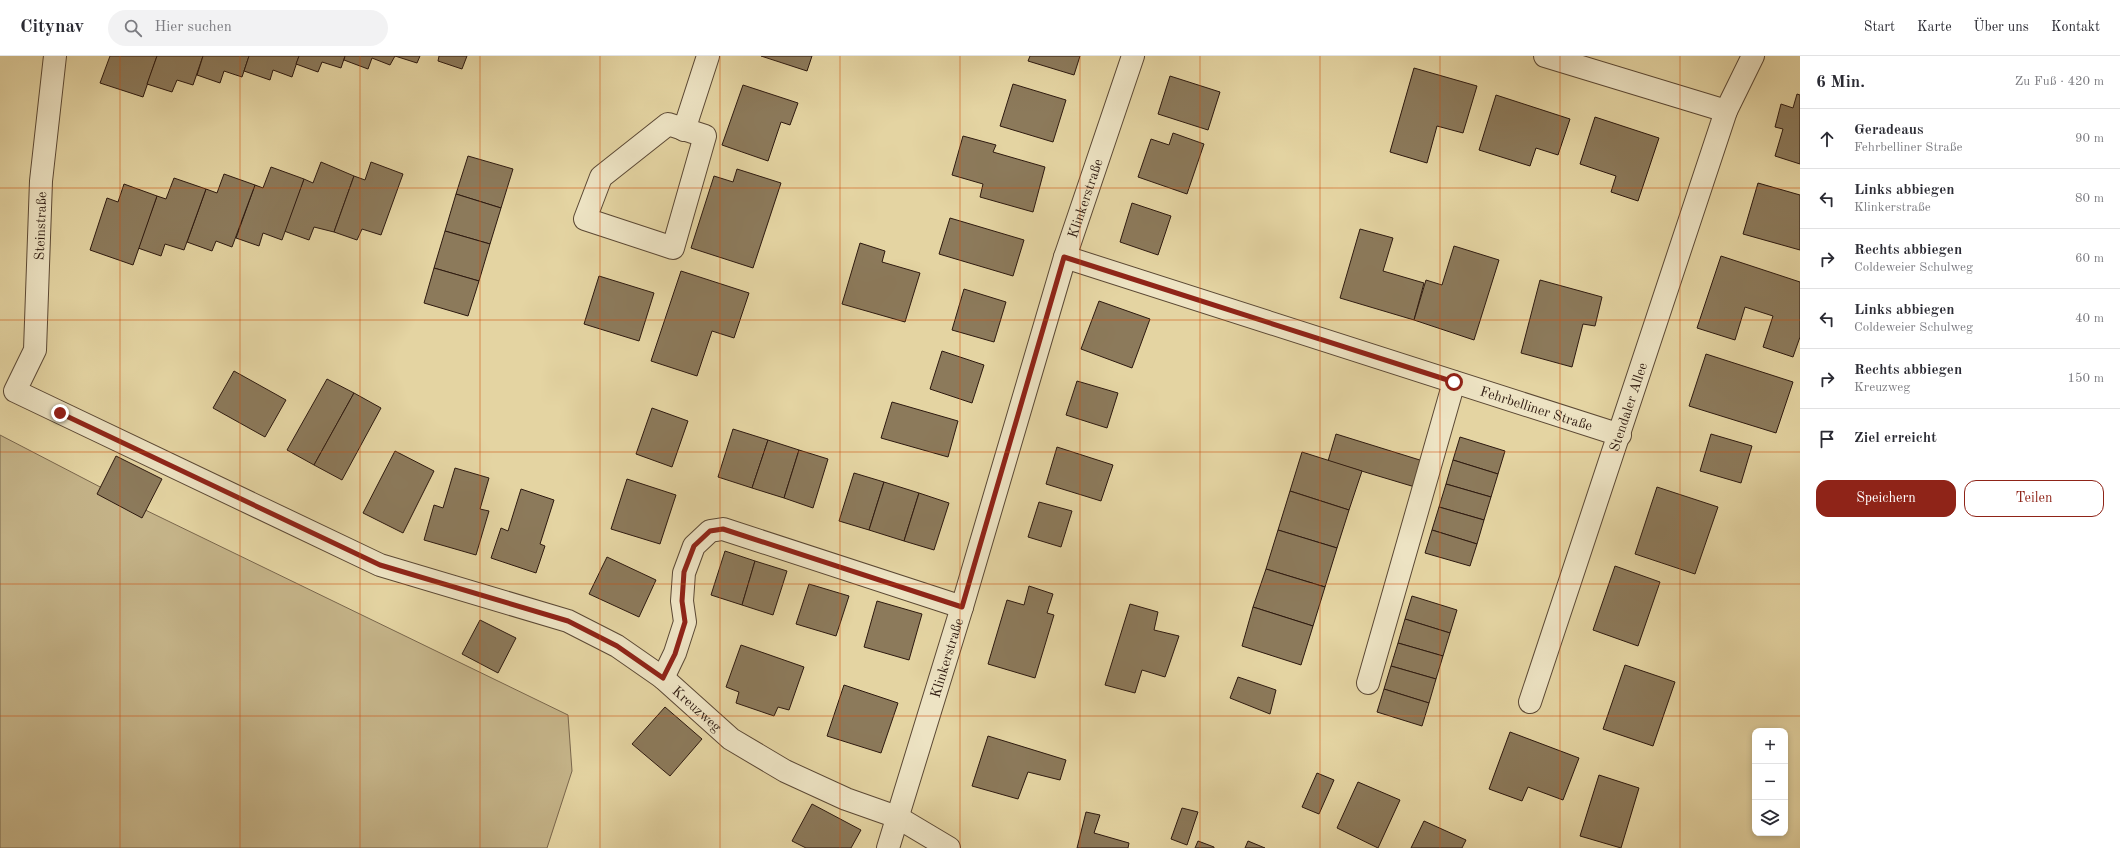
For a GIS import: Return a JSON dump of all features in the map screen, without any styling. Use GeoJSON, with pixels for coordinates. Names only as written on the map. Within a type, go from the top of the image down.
{"type":"FeatureCollection","features":[{"type":"Feature","properties":{"kind":"street","name":"Steinstraße"},"geometry":{"type":"LineString","coordinates":[[15,391],[35,350],[41,181],[55,56]]}},
{"type":"Feature","properties":{"kind":"street"},"geometry":{"type":"LineString","coordinates":[[684,130],[708,56]]}},
{"type":"Feature","properties":{"kind":"street","name":"Klinkerstraße"},"geometry":{"type":"LineString","coordinates":[[888,848],[962,607],[1064,257],[1133,56]]}},
{"type":"Feature","properties":{"kind":"street"},"geometry":{"type":"LineString","coordinates":[[1546,56],[1726,111]]}},
{"type":"Feature","properties":{"kind":"street","name":"Stendaler Allee"},"geometry":{"type":"LineString","coordinates":[[1530,702],[1620,435],[1726,111],[1753,56]]}},
{"type":"Feature","properties":{"kind":"street"},"geometry":{"type":"LineString","coordinates":[[668,124],[684,130],[705,136],[673,248],[585,219],[601,177],[668,124]]}},
{"type":"Feature","properties":{"kind":"street","name":"Fehrbelliner Straße"},"geometry":{"type":"LineString","coordinates":[[1064,257],[1620,435]]}},
{"type":"Feature","properties":{"kind":"street"},"geometry":{"type":"LineString","coordinates":[[1368,683],[1454,382]]}},
{"type":"Feature","properties":{"kind":"street","name":"Kreuzweg"},"geometry":{"type":"LineString","coordinates":[[15,391],[380,565],[568,621],[617,646],[663,678],[731,739],[792,774],[846,799],[897,817],[949,848]]}},
{"type":"Feature","properties":{"kind":"street"},"geometry":{"type":"LineString","coordinates":[[663,678],[675,654],[685,622],[682,601],[684,572],[694,546],[710,531],[723,529],[962,607]]}},
{"type":"Feature","properties":{"kind":"shaded area"},"geometry":{"type":"Polygon","coordinates":[[[0,435],[133,504],[568,715],[572,771],[547,848],[0,848],[0,435]]]}},
{"type":"Feature","properties":{"kind":"building"},"geometry":{"type":"Polygon","coordinates":[[[110,56],[157,56],[143,97],[100,83],[110,56]]]}},
{"type":"Feature","properties":{"kind":"building"},"geometry":{"type":"Polygon","coordinates":[[[157,56],[203,56],[193,85],[177,80],[172,92],[147,84],[157,56]]]}},
{"type":"Feature","properties":{"kind":"building"},"geometry":{"type":"Polygon","coordinates":[[[203,56],[249,56],[242,77],[224,71],[220,83],[197,75],[203,56]]]}},
{"type":"Feature","properties":{"kind":"building"},"geometry":{"type":"Polygon","coordinates":[[[249,56],[299,56],[292,77],[273,70],[270,80],[244,71],[249,56]]]}},
{"type":"Feature","properties":{"kind":"building"},"geometry":{"type":"Polygon","coordinates":[[[299,56],[345,56],[341,68],[322,62],[318,72],[296,64],[299,56]]]}},
{"type":"Feature","properties":{"kind":"building"},"geometry":{"type":"Polygon","coordinates":[[[345,56],[395,56],[390,65],[372,58],[368,69],[344,60],[345,56]]]}},
{"type":"Feature","properties":{"kind":"building"},"geometry":{"type":"Polygon","coordinates":[[[395,56],[420,56],[417,63],[395,56]]]}},
{"type":"Feature","properties":{"kind":"building"},"geometry":{"type":"Polygon","coordinates":[[[439,56],[467,56],[462,69],[438,61],[439,56]]]}},
{"type":"Feature","properties":{"kind":"building"},"geometry":{"type":"Polygon","coordinates":[[[761,56],[812,56],[807,71],[761,56]]]}},
{"type":"Feature","properties":{"kind":"building"},"geometry":{"type":"Polygon","coordinates":[[[1030,56],[1080,56],[1074,75],[1028,61],[1030,56]]]}},
{"type":"Feature","properties":{"kind":"building"},"geometry":{"type":"Polygon","coordinates":[[[1414,68],[1477,86],[1463,133],[1437,126],[1427,163],[1390,152],[1414,68]]]}},
{"type":"Feature","properties":{"kind":"building"},"geometry":{"type":"Polygon","coordinates":[[[1170,76],[1220,92],[1208,130],[1158,114],[1170,76]]]}},
{"type":"Feature","properties":{"kind":"building"},"geometry":{"type":"Polygon","coordinates":[[[1013,84],[1066,100],[1053,142],[1000,126],[1013,84]]]}},
{"type":"Feature","properties":{"kind":"building"},"geometry":{"type":"Polygon","coordinates":[[[743,85],[798,103],[790,125],[781,122],[768,161],[722,145],[743,85]]]}},
{"type":"Feature","properties":{"kind":"building"},"geometry":{"type":"Polygon","coordinates":[[[1797,94],[1800,95],[1800,164],[1775,156],[1783,129],[1775,127],[1781,104],[1793,108],[1797,94]]]}},
{"type":"Feature","properties":{"kind":"building"},"geometry":{"type":"Polygon","coordinates":[[[1496,95],[1570,119],[1558,155],[1536,148],[1530,166],[1479,150],[1496,95]]]}},
{"type":"Feature","properties":{"kind":"building"},"geometry":{"type":"Polygon","coordinates":[[[1595,117],[1659,138],[1638,201],[1611,192],[1616,176],[1580,164],[1595,117]]]}},
{"type":"Feature","properties":{"kind":"building"},"geometry":{"type":"Polygon","coordinates":[[[1173,133],[1204,144],[1187,194],[1138,177],[1151,139],[1169,145],[1173,133]]]}},
{"type":"Feature","properties":{"kind":"building"},"geometry":{"type":"Polygon","coordinates":[[[963,136],[996,145],[993,152],[1045,167],[1033,212],[980,197],[983,184],[952,175],[963,136]]]}},
{"type":"Feature","properties":{"kind":"building"},"geometry":{"type":"Polygon","coordinates":[[[468,156],[513,169],[501,208],[456,194],[468,156]]]}},
{"type":"Feature","properties":{"kind":"building"},"geometry":{"type":"Polygon","coordinates":[[[321,162],[354,176],[334,232],[314,227],[309,240],[284,231],[304,179],[313,183],[321,162]]]}},
{"type":"Feature","properties":{"kind":"building"},"geometry":{"type":"Polygon","coordinates":[[[371,162],[403,174],[381,235],[362,229],[357,240],[334,232],[354,176],[365,180],[371,162]]]}},
{"type":"Feature","properties":{"kind":"building"},"geometry":{"type":"Polygon","coordinates":[[[271,167],[304,179],[282,240],[263,233],[259,246],[236,238],[255,185],[263,188],[271,167]]]}},
{"type":"Feature","properties":{"kind":"building"},"geometry":{"type":"Polygon","coordinates":[[[737,169],[781,183],[753,268],[691,248],[714,176],[733,182],[737,169]]]}},
{"type":"Feature","properties":{"kind":"building"},"geometry":{"type":"Polygon","coordinates":[[[224,174],[255,185],[232,247],[216,241],[212,251],[187,242],[206,189],[217,193],[224,174]]]}},
{"type":"Feature","properties":{"kind":"building"},"geometry":{"type":"Polygon","coordinates":[[[174,178],[206,189],[184,250],[165,244],[161,256],[138,248],[157,196],[166,199],[174,178]]]}},
{"type":"Feature","properties":{"kind":"building"},"geometry":{"type":"Polygon","coordinates":[[[1758,183],[1800,195],[1800,250],[1743,234],[1758,183]]]}},
{"type":"Feature","properties":{"kind":"building"},"geometry":{"type":"Polygon","coordinates":[[[124,184],[157,196],[133,265],[90,250],[107,198],[118,202],[124,184]]]}},
{"type":"Feature","properties":{"kind":"building"},"geometry":{"type":"Polygon","coordinates":[[[456,194],[501,208],[490,244],[445,231],[456,194]]]}},
{"type":"Feature","properties":{"kind":"building"},"geometry":{"type":"Polygon","coordinates":[[[1132,203],[1171,216],[1158,255],[1120,242],[1132,203]]]}},
{"type":"Feature","properties":{"kind":"building"},"geometry":{"type":"Polygon","coordinates":[[[950,218],[1024,240],[1013,276],[939,254],[950,218]]]}},
{"type":"Feature","properties":{"kind":"building"},"geometry":{"type":"Polygon","coordinates":[[[1360,229],[1393,238],[1383,271],[1424,283],[1414,320],[1340,298],[1360,229]]]}},
{"type":"Feature","properties":{"kind":"building"},"geometry":{"type":"Polygon","coordinates":[[[445,231],[490,244],[479,281],[434,268],[445,231]]]}},
{"type":"Feature","properties":{"kind":"building"},"geometry":{"type":"Polygon","coordinates":[[[860,243],[885,251],[882,262],[920,273],[905,322],[842,304],[860,243]]]}},
{"type":"Feature","properties":{"kind":"building"},"geometry":{"type":"Polygon","coordinates":[[[1454,246],[1499,260],[1474,340],[1414,320],[1426,280],[1442,285],[1454,246]]]}},
{"type":"Feature","properties":{"kind":"building"},"geometry":{"type":"Polygon","coordinates":[[[1721,256],[1800,282],[1800,337],[1793,357],[1763,347],[1773,316],[1745,307],[1735,340],[1697,328],[1721,256]]]}},
{"type":"Feature","properties":{"kind":"building"},"geometry":{"type":"Polygon","coordinates":[[[434,268],[479,281],[468,316],[424,303],[434,268]]]}},
{"type":"Feature","properties":{"kind":"building"},"geometry":{"type":"Polygon","coordinates":[[[681,271],[749,293],[734,338],[712,331],[697,376],[651,361],[681,271]]]}},
{"type":"Feature","properties":{"kind":"building"},"geometry":{"type":"Polygon","coordinates":[[[599,276],[654,293],[639,341],[584,324],[599,276]]]}},
{"type":"Feature","properties":{"kind":"building"},"geometry":{"type":"Polygon","coordinates":[[[1540,280],[1602,297],[1595,326],[1583,324],[1572,367],[1521,353],[1540,280]]]}},
{"type":"Feature","properties":{"kind":"building"},"geometry":{"type":"Polygon","coordinates":[[[964,289],[1006,302],[994,342],[952,330],[964,289]]]}},
{"type":"Feature","properties":{"kind":"building"},"geometry":{"type":"Polygon","coordinates":[[[1099,301],[1150,319],[1132,368],[1081,349],[1099,301]]]}},
{"type":"Feature","properties":{"kind":"building"},"geometry":{"type":"Polygon","coordinates":[[[942,351],[984,365],[972,403],[930,389],[942,351]]]}},
{"type":"Feature","properties":{"kind":"building"},"geometry":{"type":"Polygon","coordinates":[[[1706,354],[1793,382],[1776,433],[1689,406],[1706,354]]]}},
{"type":"Feature","properties":{"kind":"building"},"geometry":{"type":"Polygon","coordinates":[[[234,371],[286,400],[265,437],[213,408],[234,371]]]}},
{"type":"Feature","properties":{"kind":"building"},"geometry":{"type":"Polygon","coordinates":[[[327,379],[354,393],[314,465],[287,450],[327,379]]]}},
{"type":"Feature","properties":{"kind":"building"},"geometry":{"type":"Polygon","coordinates":[[[1077,381],[1118,393],[1107,428],[1066,415],[1077,381]]]}},
{"type":"Feature","properties":{"kind":"building"},"geometry":{"type":"Polygon","coordinates":[[[354,393],[381,408],[342,480],[314,465],[354,393]]]}},
{"type":"Feature","properties":{"kind":"building"},"geometry":{"type":"Polygon","coordinates":[[[892,402],[958,421],[948,457],[881,438],[892,402]]]}},
{"type":"Feature","properties":{"kind":"building"},"geometry":{"type":"Polygon","coordinates":[[[652,408],[688,421],[672,467],[636,454],[652,408]]]}},
{"type":"Feature","properties":{"kind":"building"},"geometry":{"type":"Polygon","coordinates":[[[733,429],[768,440],[752,488],[718,477],[733,429]]]}},
{"type":"Feature","properties":{"kind":"building"},"geometry":{"type":"Polygon","coordinates":[[[1336,434],[1423,461],[1415,487],[1328,461],[1336,434]]]}},
{"type":"Feature","properties":{"kind":"building"},"geometry":{"type":"Polygon","coordinates":[[[1711,434],[1752,446],[1741,483],[1700,471],[1711,434]]]}},
{"type":"Feature","properties":{"kind":"building"},"geometry":{"type":"Polygon","coordinates":[[[1460,437],[1505,451],[1498,474],[1453,460],[1460,437]]]}},
{"type":"Feature","properties":{"kind":"building"},"geometry":{"type":"Polygon","coordinates":[[[768,440],[799,450],[784,498],[752,488],[768,440]]]}},
{"type":"Feature","properties":{"kind":"building"},"geometry":{"type":"Polygon","coordinates":[[[1057,447],[1113,465],[1101,501],[1046,484],[1057,447]]]}},
{"type":"Feature","properties":{"kind":"building"},"geometry":{"type":"Polygon","coordinates":[[[799,450],[828,459],[813,508],[784,498],[799,450]]]}},
{"type":"Feature","properties":{"kind":"building"},"geometry":{"type":"Polygon","coordinates":[[[395,451],[434,471],[403,533],[363,513],[395,451]]]}},
{"type":"Feature","properties":{"kind":"building"},"geometry":{"type":"Polygon","coordinates":[[[1302,452],[1362,471],[1349,510],[1290,491],[1302,452]]]}},
{"type":"Feature","properties":{"kind":"building"},"geometry":{"type":"Polygon","coordinates":[[[116,456],[162,479],[142,518],[97,494],[116,456]]]}},
{"type":"Feature","properties":{"kind":"building"},"geometry":{"type":"Polygon","coordinates":[[[1453,460],[1498,474],[1491,497],[1446,484],[1453,460]]]}},
{"type":"Feature","properties":{"kind":"building"},"geometry":{"type":"Polygon","coordinates":[[[455,468],[489,478],[480,509],[489,511],[476,555],[424,540],[434,505],[443,508],[455,468]]]}},
{"type":"Feature","properties":{"kind":"building"},"geometry":{"type":"Polygon","coordinates":[[[854,473],[884,482],[869,530],[839,521],[854,473]]]}},
{"type":"Feature","properties":{"kind":"building"},"geometry":{"type":"Polygon","coordinates":[[[627,479],[676,495],[660,544],[611,529],[627,479]]]}},
{"type":"Feature","properties":{"kind":"building"},"geometry":{"type":"Polygon","coordinates":[[[884,482],[919,493],[904,541],[869,530],[884,482]]]}},
{"type":"Feature","properties":{"kind":"building"},"geometry":{"type":"Polygon","coordinates":[[[1446,484],[1491,497],[1484,520],[1439,507],[1446,484]]]}},
{"type":"Feature","properties":{"kind":"building"},"geometry":{"type":"Polygon","coordinates":[[[1657,487],[1718,507],[1695,574],[1635,554],[1657,487]]]}},
{"type":"Feature","properties":{"kind":"building"},"geometry":{"type":"Polygon","coordinates":[[[521,489],[554,500],[540,544],[545,546],[536,573],[491,558],[501,528],[508,531],[521,489]]]}},
{"type":"Feature","properties":{"kind":"building"},"geometry":{"type":"Polygon","coordinates":[[[1290,491],[1349,510],[1337,548],[1278,530],[1290,491]]]}},
{"type":"Feature","properties":{"kind":"building"},"geometry":{"type":"Polygon","coordinates":[[[919,493],[949,503],[934,550],[904,541],[919,493]]]}},
{"type":"Feature","properties":{"kind":"building"},"geometry":{"type":"Polygon","coordinates":[[[1039,502],[1072,511],[1061,547],[1028,537],[1039,502]]]}},
{"type":"Feature","properties":{"kind":"building"},"geometry":{"type":"Polygon","coordinates":[[[1439,507],[1484,520],[1477,544],[1432,530],[1439,507]]]}},
{"type":"Feature","properties":{"kind":"building"},"geometry":{"type":"Polygon","coordinates":[[[1278,530],[1337,548],[1325,587],[1266,569],[1278,530]]]}},
{"type":"Feature","properties":{"kind":"building"},"geometry":{"type":"Polygon","coordinates":[[[1432,530],[1477,544],[1470,566],[1425,553],[1432,530]]]}},
{"type":"Feature","properties":{"kind":"building"},"geometry":{"type":"Polygon","coordinates":[[[725,551],[755,561],[742,605],[711,595],[725,551]]]}},
{"type":"Feature","properties":{"kind":"building"},"geometry":{"type":"Polygon","coordinates":[[[607,557],[656,580],[639,617],[589,594],[607,557]]]}},
{"type":"Feature","properties":{"kind":"building"},"geometry":{"type":"Polygon","coordinates":[[[755,561],[787,571],[773,615],[742,605],[755,561]]]}},
{"type":"Feature","properties":{"kind":"building"},"geometry":{"type":"Polygon","coordinates":[[[1615,566],[1660,582],[1638,646],[1593,630],[1615,566]]]}},
{"type":"Feature","properties":{"kind":"building"},"geometry":{"type":"Polygon","coordinates":[[[1266,569],[1325,587],[1313,626],[1253,607],[1266,569]]]}},
{"type":"Feature","properties":{"kind":"building"},"geometry":{"type":"Polygon","coordinates":[[[809,584],[849,596],[836,636],[796,624],[809,584]]]}},
{"type":"Feature","properties":{"kind":"building"},"geometry":{"type":"Polygon","coordinates":[[[1029,586],[1053,594],[1047,613],[1054,615],[1035,678],[988,664],[1007,600],[1024,605],[1029,586]]]}},
{"type":"Feature","properties":{"kind":"building"},"geometry":{"type":"Polygon","coordinates":[[[1412,596],[1457,610],[1450,633],[1405,619],[1412,596]]]}},
{"type":"Feature","properties":{"kind":"building"},"geometry":{"type":"Polygon","coordinates":[[[877,601],[922,614],[909,660],[864,647],[877,601]]]}},
{"type":"Feature","properties":{"kind":"building"},"geometry":{"type":"Polygon","coordinates":[[[1130,604],[1158,612],[1154,630],[1179,636],[1165,677],[1142,670],[1135,693],[1105,685],[1130,604]]]}},
{"type":"Feature","properties":{"kind":"building"},"geometry":{"type":"Polygon","coordinates":[[[1253,607],[1313,626],[1301,665],[1242,646],[1253,607]]]}},
{"type":"Feature","properties":{"kind":"building"},"geometry":{"type":"Polygon","coordinates":[[[1405,619],[1450,633],[1443,656],[1398,643],[1405,619]]]}},
{"type":"Feature","properties":{"kind":"building"},"geometry":{"type":"Polygon","coordinates":[[[480,620],[516,638],[498,673],[462,654],[480,620]]]}},
{"type":"Feature","properties":{"kind":"building"},"geometry":{"type":"Polygon","coordinates":[[[1398,643],[1443,656],[1436,679],[1391,666],[1398,643]]]}},
{"type":"Feature","properties":{"kind":"building"},"geometry":{"type":"Polygon","coordinates":[[[741,645],[804,667],[789,710],[778,707],[774,716],[736,703],[739,692],[726,687],[741,645]]]}},
{"type":"Feature","properties":{"kind":"building"},"geometry":{"type":"Polygon","coordinates":[[[1625,665],[1675,682],[1653,746],[1603,729],[1625,665]]]}},
{"type":"Feature","properties":{"kind":"building"},"geometry":{"type":"Polygon","coordinates":[[[1391,666],[1436,679],[1429,703],[1384,689],[1391,666]]]}},
{"type":"Feature","properties":{"kind":"building"},"geometry":{"type":"Polygon","coordinates":[[[1238,677],[1276,690],[1270,714],[1230,698],[1238,677]]]}},
{"type":"Feature","properties":{"kind":"building"},"geometry":{"type":"Polygon","coordinates":[[[844,685],[898,703],[881,753],[827,736],[844,685]]]}},
{"type":"Feature","properties":{"kind":"building"},"geometry":{"type":"Polygon","coordinates":[[[1384,689],[1429,703],[1422,726],[1377,712],[1384,689]]]}},
{"type":"Feature","properties":{"kind":"building"},"geometry":{"type":"Polygon","coordinates":[[[665,707],[702,739],[670,776],[632,744],[665,707]]]}},
{"type":"Feature","properties":{"kind":"building"},"geometry":{"type":"Polygon","coordinates":[[[1510,732],[1579,758],[1563,800],[1528,787],[1522,801],[1489,789],[1510,732]]]}},
{"type":"Feature","properties":{"kind":"building"},"geometry":{"type":"Polygon","coordinates":[[[988,736],[1066,760],[1060,780],[1028,772],[1018,799],[972,786],[988,736]]]}},
{"type":"Feature","properties":{"kind":"building"},"geometry":{"type":"Polygon","coordinates":[[[1317,773],[1334,780],[1319,814],[1302,807],[1317,773]]]}},
{"type":"Feature","properties":{"kind":"building"},"geometry":{"type":"Polygon","coordinates":[[[1599,775],[1639,788],[1621,848],[1580,836],[1599,775]]]}},
{"type":"Feature","properties":{"kind":"building"},"geometry":{"type":"Polygon","coordinates":[[[1358,782],[1400,800],[1378,848],[1337,828],[1358,782]]]}},
{"type":"Feature","properties":{"kind":"building"},"geometry":{"type":"Polygon","coordinates":[[[812,804],[861,830],[851,848],[806,848],[792,841],[812,804]]]}},
{"type":"Feature","properties":{"kind":"building"},"geometry":{"type":"Polygon","coordinates":[[[1182,808],[1198,812],[1187,845],[1171,839],[1182,808]]]}},
{"type":"Feature","properties":{"kind":"building"},"geometry":{"type":"Polygon","coordinates":[[[1086,812],[1100,815],[1094,833],[1129,843],[1128,848],[1077,848],[1086,812]]]}},
{"type":"Feature","properties":{"kind":"building"},"geometry":{"type":"Polygon","coordinates":[[[1424,821],[1466,840],[1462,848],[1411,848],[1424,821]]]}},
{"type":"Feature","properties":{"kind":"building"},"geometry":{"type":"Polygon","coordinates":[[[1198,841],[1214,847],[1214,848],[1195,848],[1198,841]]]}},
{"type":"Feature","properties":{"kind":"building"},"geometry":{"type":"Polygon","coordinates":[[[1248,841],[1265,848],[1245,848],[1248,841]]]}},
{"type":"Feature","properties":{"kind":"route"},"geometry":{"type":"LineString","coordinates":[[60,413],[380,565],[568,621],[617,646],[663,678],[675,654],[685,622],[682,601],[684,572],[694,546],[710,531],[723,529],[962,607],[1064,257],[1454,382]]}}]}
